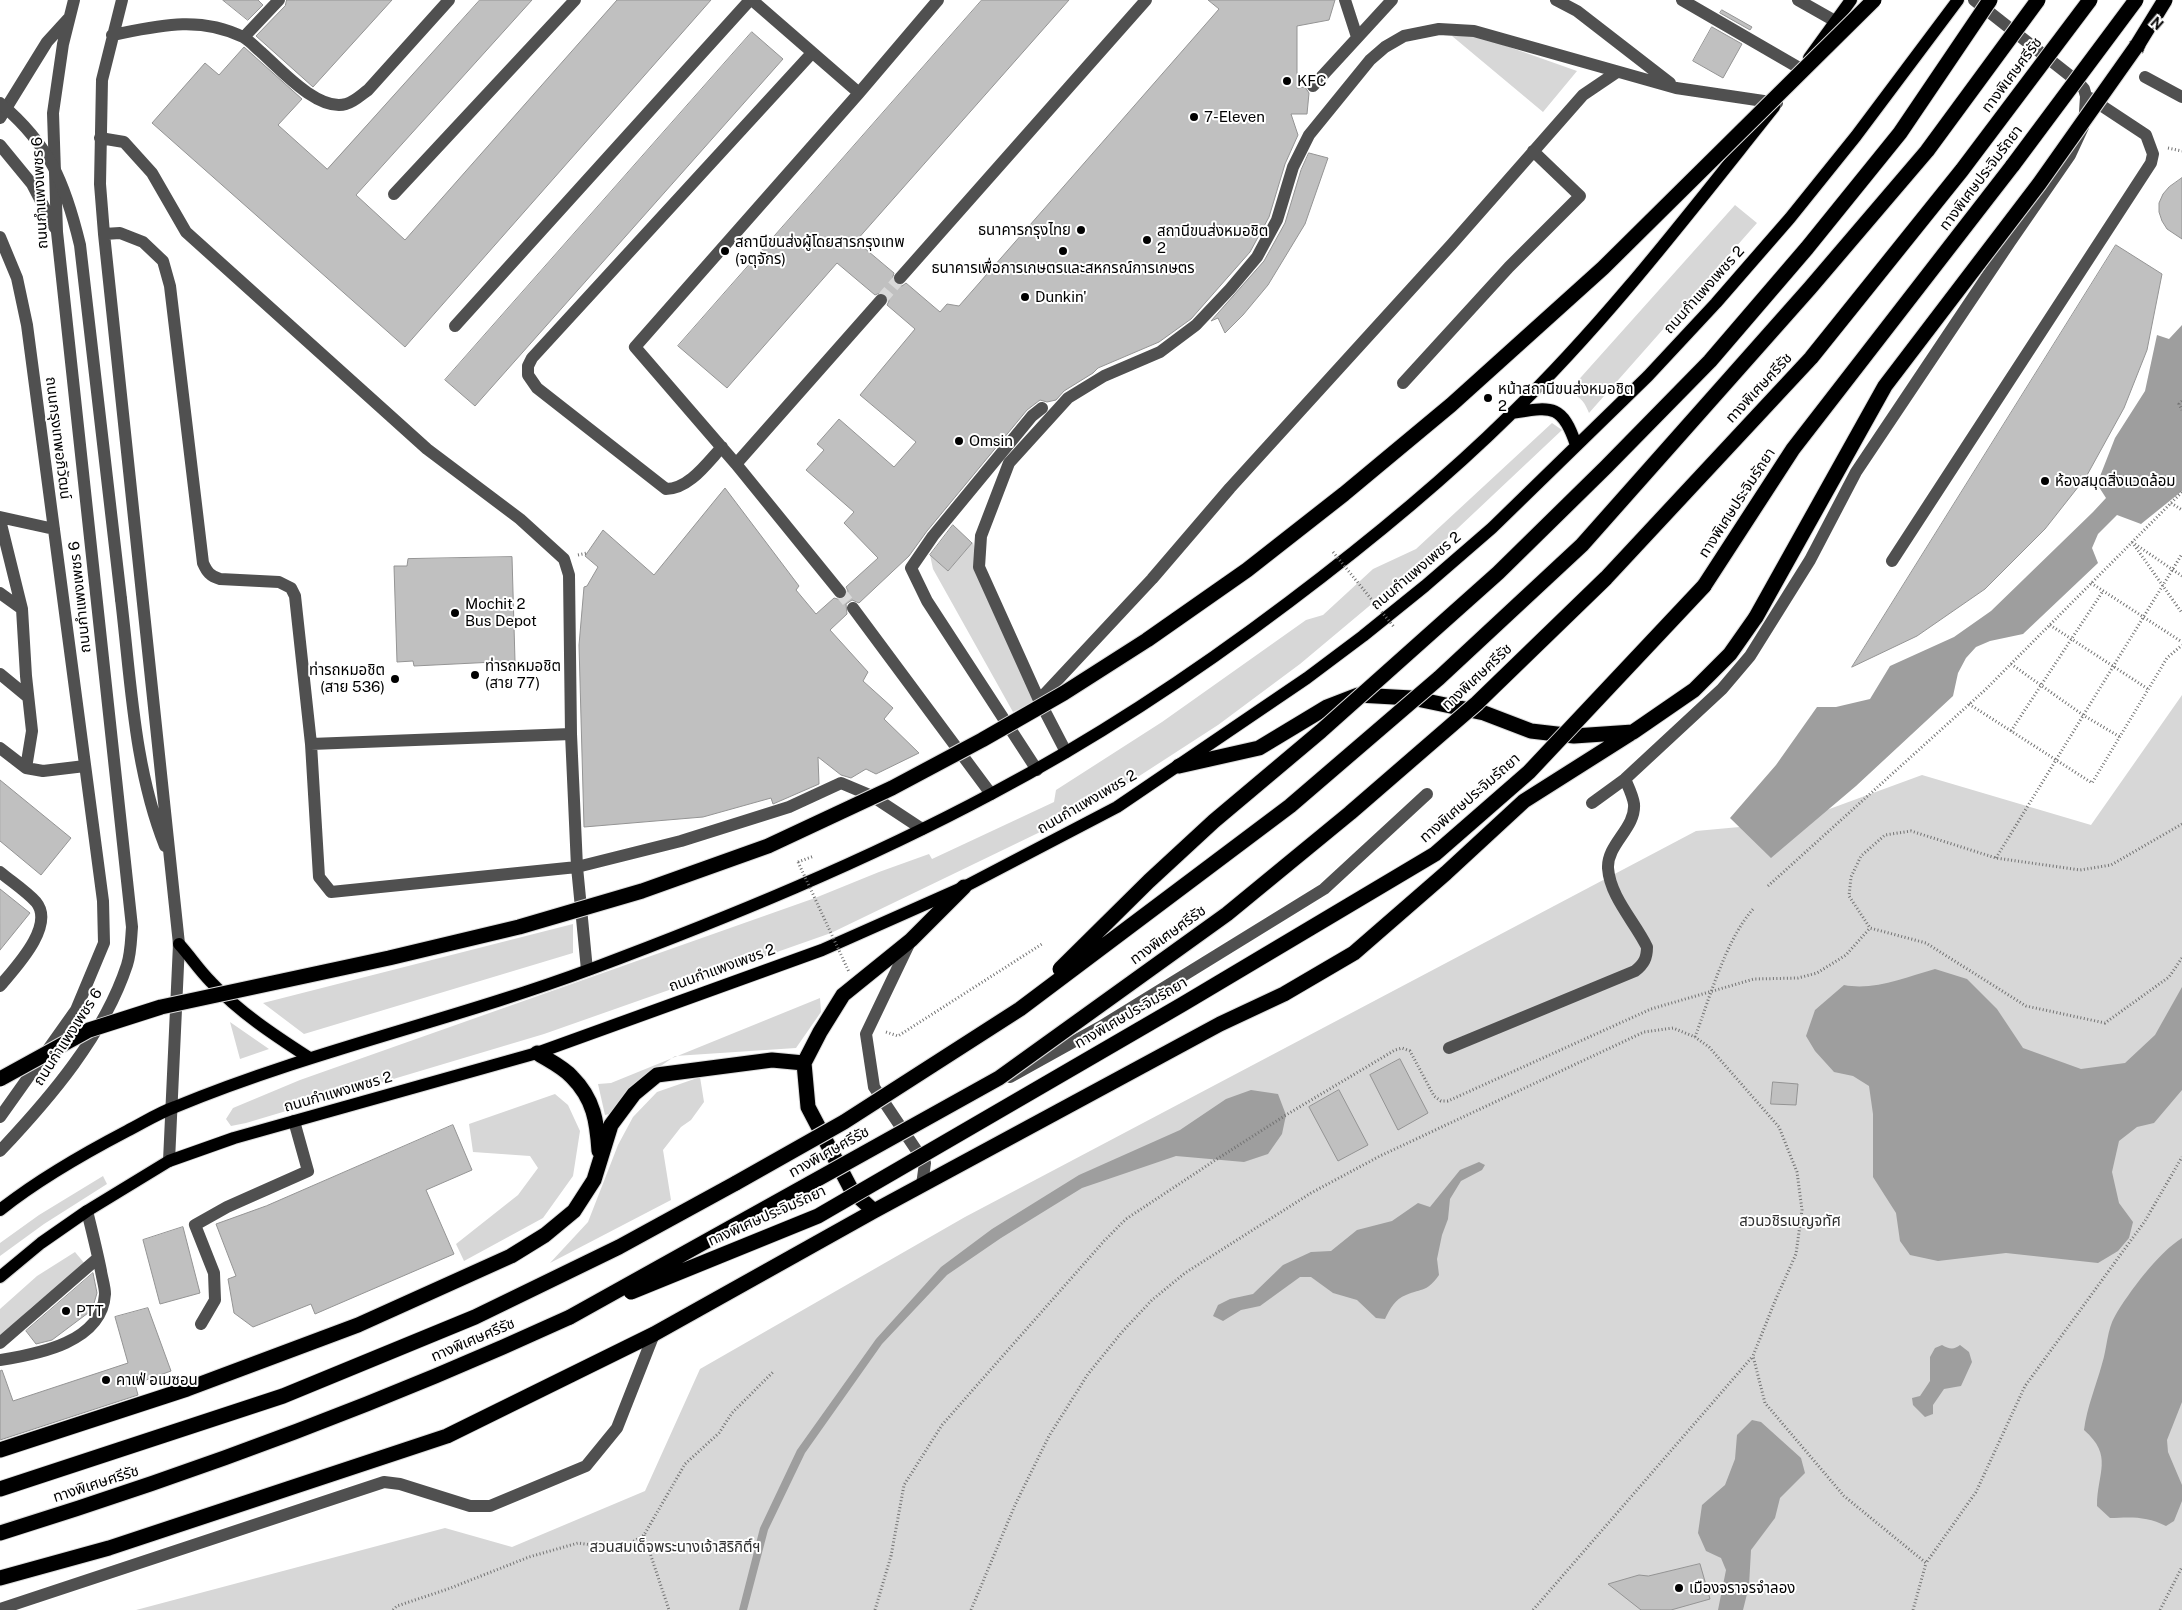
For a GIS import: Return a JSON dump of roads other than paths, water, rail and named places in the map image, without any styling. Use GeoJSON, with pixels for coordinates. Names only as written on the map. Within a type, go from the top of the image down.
{"type":"FeatureCollection","features":[{"type":"Feature","properties":{"kind":"highway"},"geometry":{"type":"LineString","coordinates":[[0,1079],[89,1030],[161,1007],[519,928],[642,891],[768,846],[892,788],[990,736],[1064,693],[1147,640],[1248,570],[1367,475],[1450,405],[1602,268],[1874,0]]}},
{"type":"Feature","properties":{"kind":"highway"},"geometry":{"type":"LineString","coordinates":[[1020,1009],[1214,821],[1321,731],[1498,573],[1606,467],[1710,360],[1807,248],[1900,133],[1990,0]]}},
{"type":"Feature","properties":{"kind":"highway","name":"ทางพิเศษศรีรัช"},"geometry":{"type":"LineString","coordinates":[[0,1489],[283,1396],[475,1316],[620,1247],[761,1169],[844,1122],[1020,1009],[1290,806],[1439,678],[1582,545],[1810,288],[1927,151],[2038,0]]}},
{"type":"Feature","properties":{"kind":"highway","name":"ทางพิเศษศรีรัช"},"geometry":{"type":"LineString","coordinates":[[0,1533],[100,1502],[241,1453],[395,1393],[570,1317],[999,1078],[1227,914],[1365,800],[1476,703],[1606,578],[1811,358],[1962,170],[2090,0]]}},
{"type":"Feature","properties":{"kind":"highway","name":"ทางพิเศษประจิมรัถยา"},"geometry":{"type":"LineString","coordinates":[[570,1317],[818,1216],[1183,1004],[1434,854],[1529,772],[1704,586],[1793,449],[2013,165],[2136,0]]}},
{"type":"Feature","properties":{"kind":"highway"},"geometry":{"type":"LineString","coordinates":[[0,1578],[109,1548],[447,1436],[654,1334],[874,1211],[1220,1024],[1284,994],[1354,953],[1446,874],[1524,801],[1633,732],[1694,690],[1730,654],[1756,616],[1886,386],[2039,184],[2138,44],[2165,0]]}},
{"type":"Feature","properties":{"kind":"highway"},"geometry":{"type":"LineString","coordinates":[[1179,766],[1259,748],[1327,707],[1358,695],[1412,698],[1457,707],[1484,713],[1531,731],[1574,736],[1633,732]]}},
{"type":"Feature","properties":{"kind":"highway"},"geometry":{"type":"LineString","coordinates":[[874,1211],[852,1191],[808,1107],[804,1063],[820,1032],[843,995],[911,940],[964,887]]}},
{"type":"Feature","properties":{"kind":"highway"},"geometry":{"type":"LineString","coordinates":[[537,1053],[572,1076],[590,1101],[596,1120],[600,1157]]}},
{"type":"Feature","properties":{"kind":"highway"},"geometry":{"type":"LineString","coordinates":[[0,1450],[187,1389],[358,1325],[510,1256],[545,1235],[574,1211],[594,1180],[611,1125],[634,1094],[657,1075],[772,1060],[804,1063]]}},
{"type":"Feature","properties":{"kind":"main road"},"geometry":{"type":"LineString","coordinates":[[0,1210],[20,1194],[93,1148],[170,1108],[308,1057],[458,1013],[587,970],[796,886],[922,829],[1037,770],[1150,701],[1241,638],[1345,560],[1431,489],[1512,413],[1591,330],[1653,258],[1777,103],[1851,0]]}},
{"type":"Feature","properties":{"kind":"main road","name":"ถนนกำแพงเพชร 2"},"geometry":{"type":"LineString","coordinates":[[0,1277],[41,1243],[87,1211],[169,1161],[234,1138],[537,1053],[822,950],[964,887],[1117,807],[1307,678],[1363,636],[1492,528],[1648,376],[1716,303],[1790,218],[1856,136],[1958,0]]}},
{"type":"Feature","properties":{"kind":"main road"},"geometry":{"type":"LineString","coordinates":[[1512,413],[1545,408],[1556,412],[1570,427],[1576,446]]}},
{"type":"Feature","properties":{"kind":"main road"},"geometry":{"type":"LineString","coordinates":[[179,944],[211,982],[239,1008],[268,1031],[308,1057]]}},
{"type":"Feature","properties":{"kind":"street","name":"ถนนกำแพงเพชร 6"},"geometry":{"type":"LineString","coordinates":[[0,1151],[58,1086],[112,1004],[128,963],[132,927],[57,232],[53,113],[63,44],[74,0]]}},
{"type":"Feature","properties":{"kind":"street"},"geometry":{"type":"LineString","coordinates":[[122,0],[102,80],[100,184],[179,944],[169,1161]]}},
{"type":"Feature","properties":{"kind":"street"},"geometry":{"type":"LineString","coordinates":[[244,38],[279,0]]}},
{"type":"Feature","properties":{"kind":"street"},"geometry":{"type":"LineString","coordinates":[[112,35],[167,24],[196,24],[244,38],[320,101],[332,105],[345,105],[368,90],[449,0]]}},
{"type":"Feature","properties":{"kind":"street"},"geometry":{"type":"LineString","coordinates":[[394,194],[576,0]]}},
{"type":"Feature","properties":{"kind":"street"},"geometry":{"type":"LineString","coordinates":[[455,326],[751,0],[859,93]]}},
{"type":"Feature","properties":{"kind":"street"},"geometry":{"type":"LineString","coordinates":[[840,592],[722,447],[635,347],[859,93],[938,0]]}},
{"type":"Feature","properties":{"kind":"street"},"geometry":{"type":"LineString","coordinates":[[900,278],[1146,0]]}},
{"type":"Feature","properties":{"kind":"street"},"geometry":{"type":"LineString","coordinates":[[1346,0],[1357,37]]}},
{"type":"Feature","properties":{"kind":"street"},"geometry":{"type":"LineString","coordinates":[[1313,86],[1392,0]]}},
{"type":"Feature","properties":{"kind":"street"},"geometry":{"type":"LineString","coordinates":[[1556,0],[1577,11],[1676,88]]}},
{"type":"Feature","properties":{"kind":"street"},"geometry":{"type":"LineString","coordinates":[[1682,0],[1801,69]]}},
{"type":"Feature","properties":{"kind":"street"},"geometry":{"type":"LineString","coordinates":[[1798,0],[1835,22]]}},
{"type":"Feature","properties":{"kind":"street"},"geometry":{"type":"LineString","coordinates":[[1592,803],[1625,779],[1722,689],[1750,656],[1810,560],[1856,472],[2070,155],[2083,127],[2086,96],[2084,89],[2078,82],[1974,0]]}},
{"type":"Feature","properties":{"kind":"street"},"geometry":{"type":"LineString","coordinates":[[0,118],[47,42],[69,18]]}},
{"type":"Feature","properties":{"kind":"street"},"geometry":{"type":"LineString","coordinates":[[1066,752],[1039,700],[979,568],[981,536],[1009,463],[1068,398],[1104,376],[1160,352],[1196,325],[1230,289],[1257,256],[1277,220],[1293,167],[1309,135],[1370,60],[1385,47],[1404,36],[1439,29],[1474,31],[1676,88],[1777,103]]}},
{"type":"Feature","properties":{"kind":"street"},"geometry":{"type":"LineString","coordinates":[[722,447],[689,481],[676,489],[666,488],[537,388],[528,375],[528,366],[532,358],[812,53]]}},
{"type":"Feature","properties":{"kind":"street"},"geometry":{"type":"LineString","coordinates":[[1039,700],[1152,579],[1230,488],[1583,95],[1616,72]]}},
{"type":"Feature","properties":{"kind":"street"},"geometry":{"type":"LineString","coordinates":[[2145,77],[2182,97]]}},
{"type":"Feature","properties":{"kind":"street"},"geometry":{"type":"LineString","coordinates":[[1892,561],[2151,163],[2153,154],[2146,135],[2086,96]]}},
{"type":"Feature","properties":{"kind":"street"},"geometry":{"type":"LineString","coordinates":[[0,103],[33,134],[47,153],[71,209],[80,245],[142,769],[156,824],[171,862]]}},
{"type":"Feature","properties":{"kind":"street"},"geometry":{"type":"LineString","coordinates":[[100,138],[124,142],[152,173],[186,232],[428,449],[520,519],[564,559],[569,575],[571,734],[577,867],[587,970]]}},
{"type":"Feature","properties":{"kind":"street"},"geometry":{"type":"LineString","coordinates":[[0,145],[32,184],[57,232]]}},
{"type":"Feature","properties":{"kind":"street"},"geometry":{"type":"LineString","coordinates":[[1403,383],[1509,268],[1580,196],[1533,151]]}},
{"type":"Feature","properties":{"kind":"street"},"geometry":{"type":"LineString","coordinates":[[104,234],[120,233],[143,242],[163,261],[170,286],[203,563],[211,576],[220,579],[279,582],[291,588],[295,596],[311,744],[319,877],[330,892],[577,867],[717,830],[789,807],[841,783],[872,796],[922,829]]}},
{"type":"Feature","properties":{"kind":"street","name":"ถนนกรุงเทพอภิวัฒน์"},"geometry":{"type":"LineString","coordinates":[[0,237],[17,278],[27,324],[70,647]]}},
{"type":"Feature","properties":{"kind":"street"},"geometry":{"type":"LineString","coordinates":[[736,464],[881,300]]}},
{"type":"Feature","properties":{"kind":"street"},"geometry":{"type":"LineString","coordinates":[[1037,770],[927,601],[910,568],[933,536],[1032,416],[1042,408]]}},
{"type":"Feature","properties":{"kind":"street"},"geometry":{"type":"LineString","coordinates":[[26,768],[32,730],[22,609],[0,518],[54,529]]}},
{"type":"Feature","properties":{"kind":"street"},"geometry":{"type":"LineString","coordinates":[[0,593],[22,609]]}},
{"type":"Feature","properties":{"kind":"street"},"geometry":{"type":"LineString","coordinates":[[853,608],[991,794]]}},
{"type":"Feature","properties":{"kind":"street","name":"ถนนกำแพงเพชร 6"},"geometry":{"type":"LineString","coordinates":[[0,1117],[76,1010],[104,942],[103,901],[70,647]]}},
{"type":"Feature","properties":{"kind":"street"},"geometry":{"type":"LineString","coordinates":[[0,674],[28,696]]}},
{"type":"Feature","properties":{"kind":"street"},"geometry":{"type":"LineString","coordinates":[[311,744],[571,734]]}},
{"type":"Feature","properties":{"kind":"street"},"geometry":{"type":"LineString","coordinates":[[0,748],[26,768],[43,771],[85,766]]}},
{"type":"Feature","properties":{"kind":"street"},"geometry":{"type":"LineString","coordinates":[[1449,1048],[1642,966],[1647,957],[1647,947],[1614,890],[1608,868],[1610,854],[1629,825],[1634,805],[1625,779]]}},
{"type":"Feature","properties":{"kind":"street"},"geometry":{"type":"LineString","coordinates":[[907,1135],[1100,1027],[1324,889],[1427,794]]}},
{"type":"Feature","properties":{"kind":"street"},"geometry":{"type":"LineString","coordinates":[[0,872],[37,903],[41,912],[41,923],[38,933],[23,958],[0,986]]}},
{"type":"Feature","properties":{"kind":"street"},"geometry":{"type":"LineString","coordinates":[[911,940],[866,1034],[874,1086],[925,1163],[922,1185]]}},
{"type":"Feature","properties":{"kind":"street"},"geometry":{"type":"LineString","coordinates":[[202,1324],[215,1300],[214,1273],[196,1225],[227,1207],[308,1171],[294,1121]]}},
{"type":"Feature","properties":{"kind":"street"},"geometry":{"type":"LineString","coordinates":[[0,1360],[30,1356],[53,1348],[89,1329],[102,1310],[105,1292],[87,1211]]}},
{"type":"Feature","properties":{"kind":"street"},"geometry":{"type":"LineString","coordinates":[[0,1343],[98,1258]]}},
{"type":"Feature","properties":{"kind":"street"},"geometry":{"type":"LineString","coordinates":[[0,1609],[384,1482],[400,1484],[470,1506],[490,1506],[586,1466],[617,1428],[654,1334]]}},
{"type":"Feature","properties":{"kind":"tunnel"},"geometry":{"type":"LineString","coordinates":[[881,300],[900,278]]}},
{"type":"Feature","properties":{"kind":"tunnel"},"geometry":{"type":"LineString","coordinates":[[840,592],[853,608]]}},
{"type":"Feature","properties":{"kind":"place","name":"KFC"},"geometry":{"type":"Point","coordinates":[1287,81]}},
{"type":"Feature","properties":{"kind":"place","name":"7-Eleven"},"geometry":{"type":"Point","coordinates":[1194,117]}},
{"type":"Feature","properties":{"kind":"place","name":"ธนาคารกรุงไทย"},"geometry":{"type":"Point","coordinates":[1081,230]}},
{"type":"Feature","properties":{"kind":"place","name":"สถานีขนส่งหมอชิต 2"},"geometry":{"type":"Point","coordinates":[1147,240]}},
{"type":"Feature","properties":{"kind":"place","name":"สถานีขนส่งผู้โดยสารกรุงเทพ (จตุจักร)"},"geometry":{"type":"Point","coordinates":[725,251]}},
{"type":"Feature","properties":{"kind":"place","name":"ธนาคารเพื่อการเกษตรและสหกรณ์การเกษตร"},"geometry":{"type":"Point","coordinates":[1063,251]}},
{"type":"Feature","properties":{"kind":"place","name":"Dunkin'"},"geometry":{"type":"Point","coordinates":[1025,297]}},
{"type":"Feature","properties":{"kind":"place","name":"หน้าสถานีขนส่งหมอชิต 2"},"geometry":{"type":"Point","coordinates":[1488,398]}},
{"type":"Feature","properties":{"kind":"place","name":"Omsin"},"geometry":{"type":"Point","coordinates":[959,441]}},
{"type":"Feature","properties":{"kind":"place","name":"ห้องสมุดสิ่งแวดล้อม"},"geometry":{"type":"Point","coordinates":[2045,481]}},
{"type":"Feature","properties":{"kind":"place","name":"Mochit 2 Bus Depot"},"geometry":{"type":"Point","coordinates":[455,613]}},
{"type":"Feature","properties":{"kind":"place","name":"ท่ารถหมอชิต (สาย 77)"},"geometry":{"type":"Point","coordinates":[475,675]}},
{"type":"Feature","properties":{"kind":"place","name":"ท่ารถหมอชิต (สาย 536)"},"geometry":{"type":"Point","coordinates":[395,679]}},
{"type":"Feature","properties":{"kind":"place","name":"PTT"},"geometry":{"type":"Point","coordinates":[66,1311]}},
{"type":"Feature","properties":{"kind":"place","name":"คาเฟ่ อเมซอน"},"geometry":{"type":"Point","coordinates":[106,1380]}},
{"type":"Feature","properties":{"kind":"place","name":"เมืองจราจรจำลอง"},"geometry":{"type":"Point","coordinates":[1679,1588]}},
{"type":"Feature","properties":{"kind":"park label","name":"สวนวชิรเบญจทัศ"},"geometry":{"type":"Point","coordinates":[1790,1221]}},
{"type":"Feature","properties":{"kind":"park label","name":"สวนสมเด็จพระนางเจ้าสิริกิติ์ฯ"},"geometry":{"type":"Point","coordinates":[675,1547]}}]}
